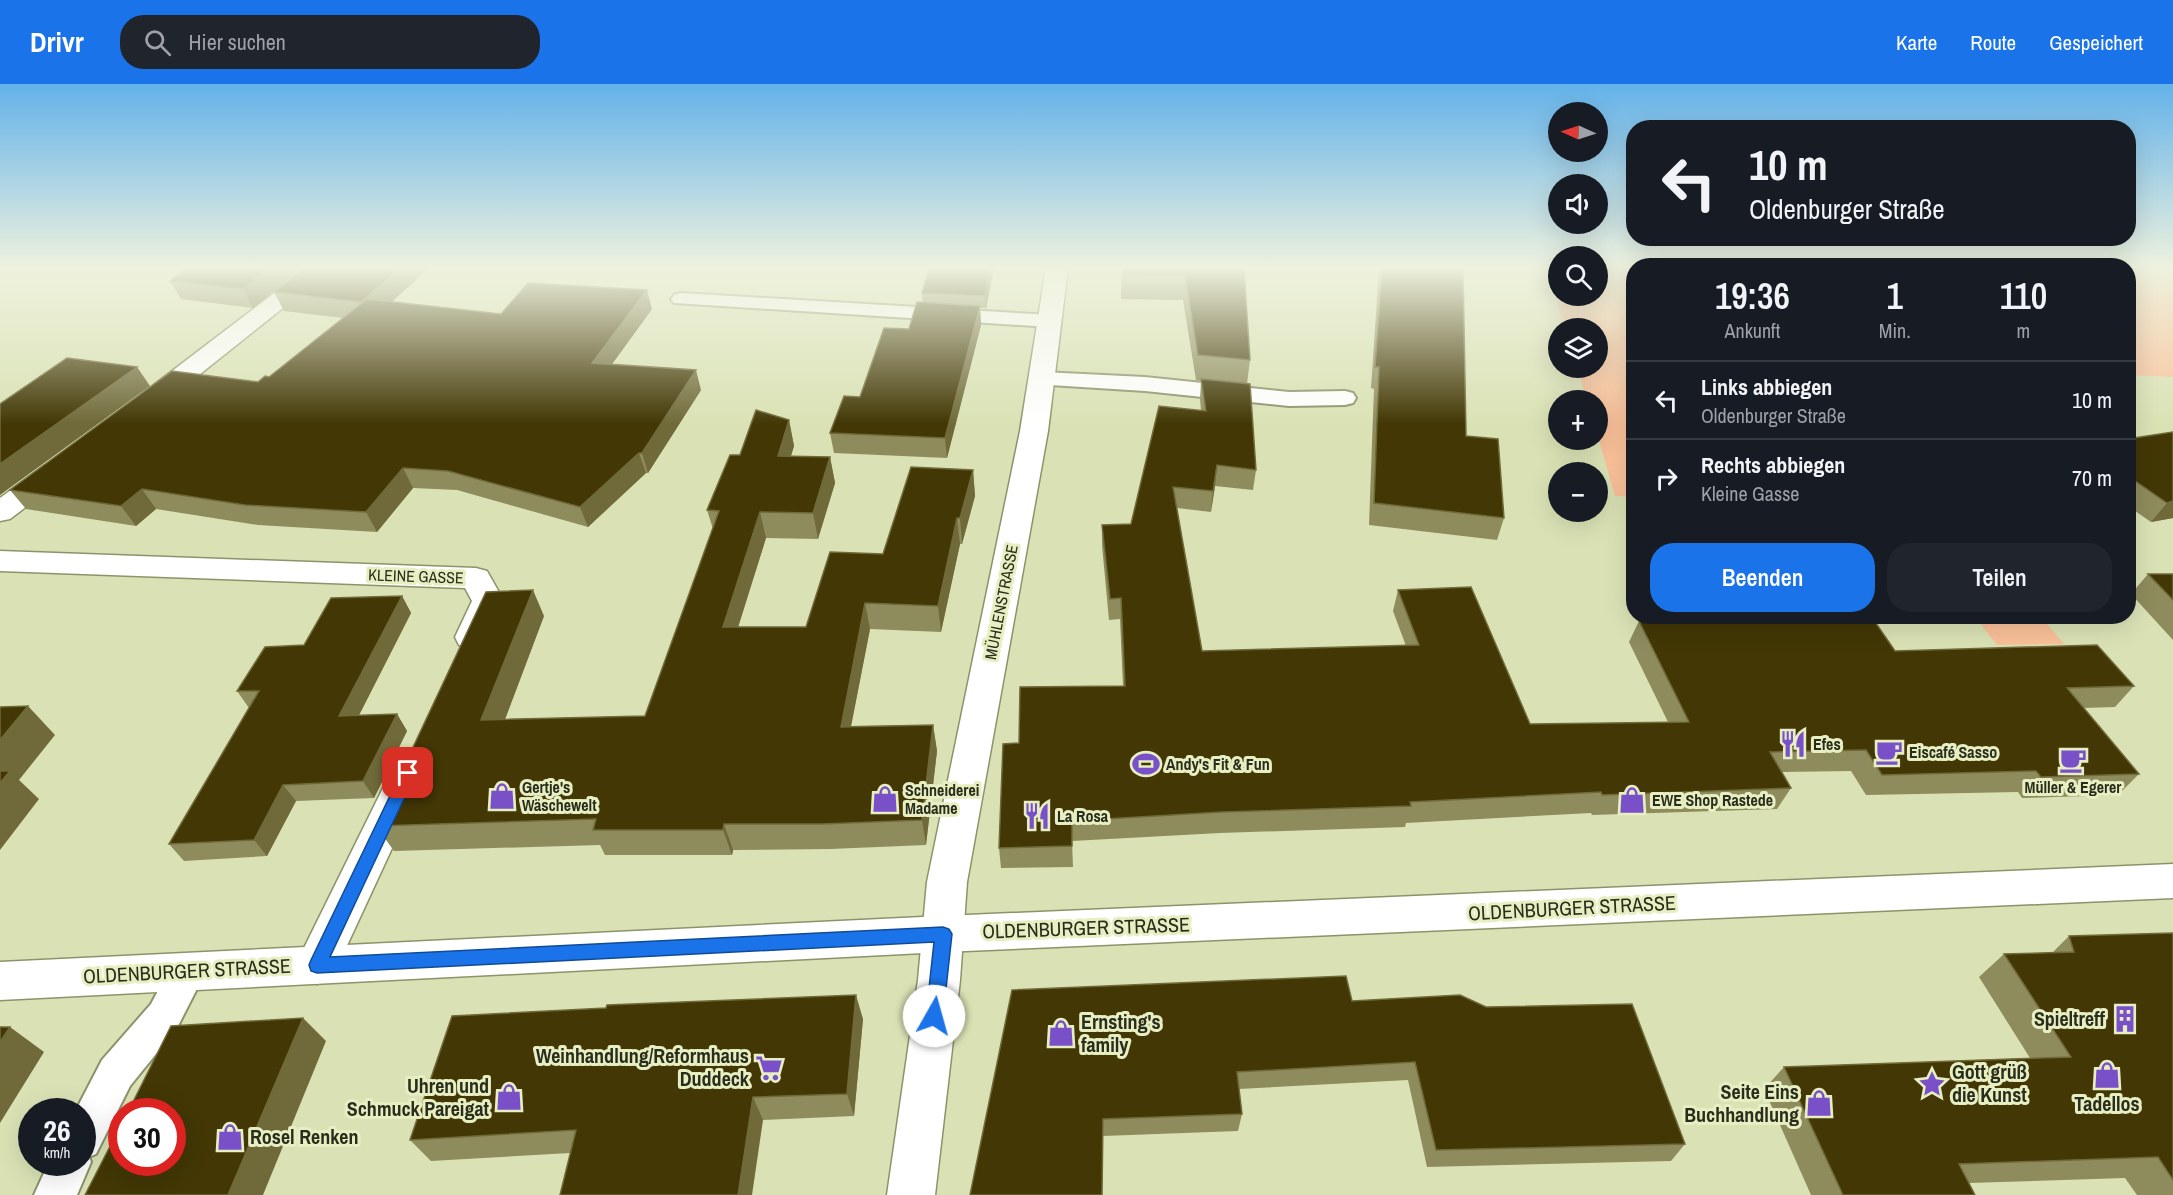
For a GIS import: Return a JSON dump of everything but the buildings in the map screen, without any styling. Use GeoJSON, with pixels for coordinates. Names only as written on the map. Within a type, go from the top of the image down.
{"type":"FeatureCollection","features":[{"type":"Feature","properties":{"kind":"street"},"geometry":{"type":"LineString","coordinates":[[134,413],[255,320]]}},
{"type":"Feature","properties":{"kind":"street","name":"MÜHLENSTRASSE"},"geometry":{"type":"LineString","coordinates":[[911,1195],[943,934],[947,882],[1035,431],[1050,321]]}},
{"type":"Feature","properties":{"kind":"street"},"geometry":{"type":"LineString","coordinates":[[0,512],[76,456]]}},
{"type":"Feature","properties":{"kind":"street","name":"KLEINE GASSE"},"geometry":{"type":"LineString","coordinates":[[0,561],[476,578],[488,601],[458,666]]}},
{"type":"Feature","properties":{"kind":"street"},"geometry":{"type":"LineString","coordinates":[[317,965],[413,762]]}},
{"type":"Feature","properties":{"kind":"street","name":"OLDENBURGER STRASSE"},"geometry":{"type":"LineString","coordinates":[[0,981],[943,934],[2173,881]]}},
{"type":"Feature","properties":{"kind":"lane"},"geometry":{"type":"LineString","coordinates":[[1031,320],[1050,321]]}},
{"type":"Feature","properties":{"kind":"lane"},"geometry":{"type":"LineString","coordinates":[[1042,379],[1146,384],[1289,399],[1345,398]]}},
{"type":"Feature","properties":{"kind":"lane"},"geometry":{"type":"LineString","coordinates":[[96,1112],[116,1073],[164,1016],[188,970]]}},
{"type":"Feature","properties":{"kind":"lane"},"geometry":{"type":"LineString","coordinates":[[55,1195],[64,1176]]}},
{"type":"Feature","properties":{"kind":"shaded area"},"geometry":{"type":"Polygon","coordinates":[[[1608,320],[1626,320],[1626,497],[1615,496],[1608,472],[1608,462],[1605,462],[1602,450],[1608,450],[1608,390],[1584,390],[1580,378],[1608,378],[1608,320]]]}},
{"type":"Feature","properties":{"kind":"shaded area"},"geometry":{"type":"Polygon","coordinates":[[[2136,320],[2173,320],[2173,377],[2136,375],[2136,320]]]}},
{"type":"Feature","properties":{"kind":"shaded area"},"geometry":{"type":"Polygon","coordinates":[[[1980,624],[2047,624],[2064,644],[1997,645],[1980,624]]]}},
{"type":"Feature","properties":{"kind":"place","name":"Efes"},"geometry":{"type":"Point","coordinates":[1793,744]}},
{"type":"Feature","properties":{"kind":"place","name":"Eiscafé Sasso"},"geometry":{"type":"Point","coordinates":[1889,752]}},
{"type":"Feature","properties":{"kind":"place","name":"Müller & Egerer"},"geometry":{"type":"Point","coordinates":[2073,760]}},
{"type":"Feature","properties":{"kind":"place","name":"Andy's Fit & Fun"},"geometry":{"type":"Point","coordinates":[1146,764]}},
{"type":"Feature","properties":{"kind":"place","name":"Gertje's Wäschewelt"},"geometry":{"type":"Point","coordinates":[502,796]}},
{"type":"Feature","properties":{"kind":"place","name":"Schneiderei Madame"},"geometry":{"type":"Point","coordinates":[885,799]}},
{"type":"Feature","properties":{"kind":"place","name":"EWE Shop Rastede"},"geometry":{"type":"Point","coordinates":[1632,800]}},
{"type":"Feature","properties":{"kind":"place","name":"La Rosa"},"geometry":{"type":"Point","coordinates":[1037,816]}},
{"type":"Feature","properties":{"kind":"place","name":"Spieltreff"},"geometry":{"type":"Point","coordinates":[2125,1019]}},
{"type":"Feature","properties":{"kind":"place","name":"Ernsting's family"},"geometry":{"type":"Point","coordinates":[1061,1033]}},
{"type":"Feature","properties":{"kind":"place","name":"Weinhandlung/Reformhaus Duddeck"},"geometry":{"type":"Point","coordinates":[769,1068]}},
{"type":"Feature","properties":{"kind":"place","name":"Tadellos"},"geometry":{"type":"Point","coordinates":[2107,1075]}},
{"type":"Feature","properties":{"kind":"place","name":"Gott grüß die Kunst"},"geometry":{"type":"Point","coordinates":[1932,1084]}},
{"type":"Feature","properties":{"kind":"place","name":"Uhren und Schmuck Pareigat"},"geometry":{"type":"Point","coordinates":[509,1097]}},
{"type":"Feature","properties":{"kind":"place","name":"Seite Eins Buchhandlung"},"geometry":{"type":"Point","coordinates":[1819,1103]}},
{"type":"Feature","properties":{"kind":"place","name":"Rosel Renken"},"geometry":{"type":"Point","coordinates":[230,1137]}},
{"type":"Feature","properties":{"kind":"route"},"geometry":{"type":"LineString","coordinates":[[408,773],[317,965],[943,934],[934,1016]]}}]}
